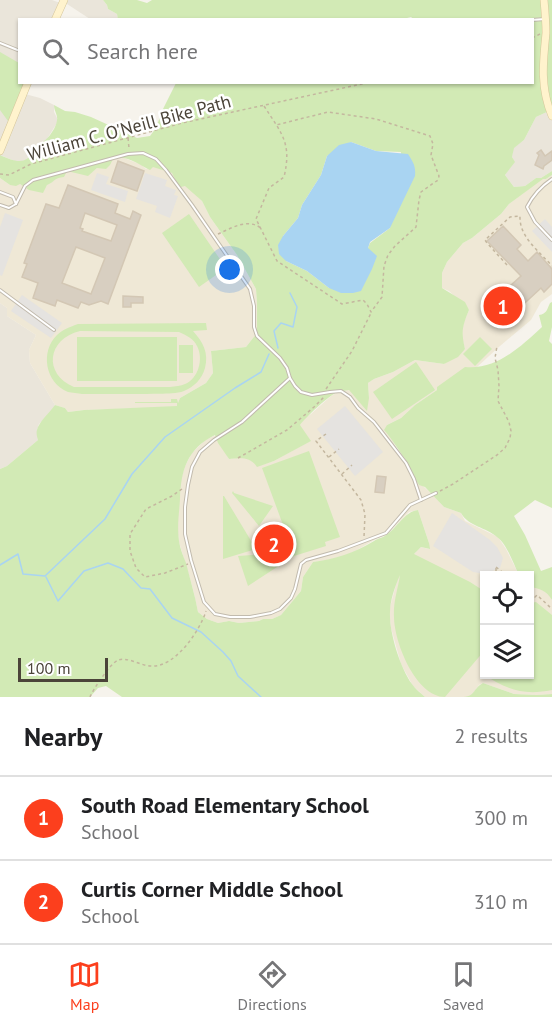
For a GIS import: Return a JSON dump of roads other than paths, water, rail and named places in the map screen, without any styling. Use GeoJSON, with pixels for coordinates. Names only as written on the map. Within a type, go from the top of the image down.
{"type":"FeatureCollection","features":[{"type":"Feature","properties":{"kind":"street"},"geometry":{"type":"LineString","coordinates":[[56,18],[64,0]]}},
{"type":"Feature","properties":{"kind":"street"},"geometry":{"type":"LineString","coordinates":[[544,0],[543,83],[552,116]]}},
{"type":"Feature","properties":{"kind":"street"},"geometry":{"type":"LineString","coordinates":[[0,151],[27,84]]}},
{"type":"Feature","properties":{"kind":"lane"},"geometry":{"type":"LineString","coordinates":[[534,20],[545,19]]}},
{"type":"Feature","properties":{"kind":"lane"},"geometry":{"type":"LineString","coordinates":[[0,43],[18,50]]}},
{"type":"Feature","properties":{"kind":"lane"},"geometry":{"type":"LineString","coordinates":[[0,205],[9,208],[16,204],[25,186],[33,180],[130,154],[143,153],[156,159],[192,205],[250,289],[257,336],[280,358],[290,378],[301,392],[312,396],[340,391],[350,397],[358,408],[374,422],[406,463],[421,500]]}},
{"type":"Feature","properties":{"kind":"lane"},"geometry":{"type":"LineString","coordinates":[[552,179],[533,195],[527,207],[535,222],[552,240]]}},
{"type":"Feature","properties":{"kind":"lane"},"geometry":{"type":"LineString","coordinates":[[0,192],[13,197],[16,204]]}},
{"type":"Feature","properties":{"kind":"lane"},"geometry":{"type":"LineString","coordinates":[[0,290],[54,330]]}},
{"type":"Feature","properties":{"kind":"lane"},"geometry":{"type":"LineString","coordinates":[[290,378],[242,422],[200,452],[192,467],[185,507],[185,534],[204,602],[215,614],[250,617],[280,609],[291,597],[301,564],[306,560],[386,533],[410,505],[436,493]]}},
{"type":"Feature","properties":{"kind":"water"},"geometry":{"type":"Polygon","coordinates":[[[351,142],[376,151],[408,154],[414,164],[415,176],[390,228],[370,242],[368,248],[377,256],[361,291],[341,293],[329,288],[307,271],[286,261],[279,254],[278,245],[298,218],[302,205],[321,175],[327,156],[339,145],[351,142]]]}},
{"type":"Feature","properties":{"kind":"waterway"},"geometry":{"type":"LineString","coordinates":[[278,348],[274,331],[281,323],[293,327],[297,307],[290,293]]}},
{"type":"Feature","properties":{"kind":"waterway"},"geometry":{"type":"LineString","coordinates":[[0,565],[18,554],[23,574],[45,576],[105,519],[132,474],[165,437],[261,372],[269,354]]}},
{"type":"Feature","properties":{"kind":"waterway"},"geometry":{"type":"LineString","coordinates":[[46,577],[58,601],[84,571],[108,563],[123,569],[141,588],[150,589],[172,618],[201,632],[223,652],[231,661],[238,676],[261,697]]}},
{"type":"Feature","properties":{"kind":"place","name":"South Road Elementary School"},"geometry":{"type":"Point","coordinates":[503,306]}},
{"type":"Feature","properties":{"kind":"place","name":"Curtis Corner Middle School"},"geometry":{"type":"Point","coordinates":[274,544]}}]}
